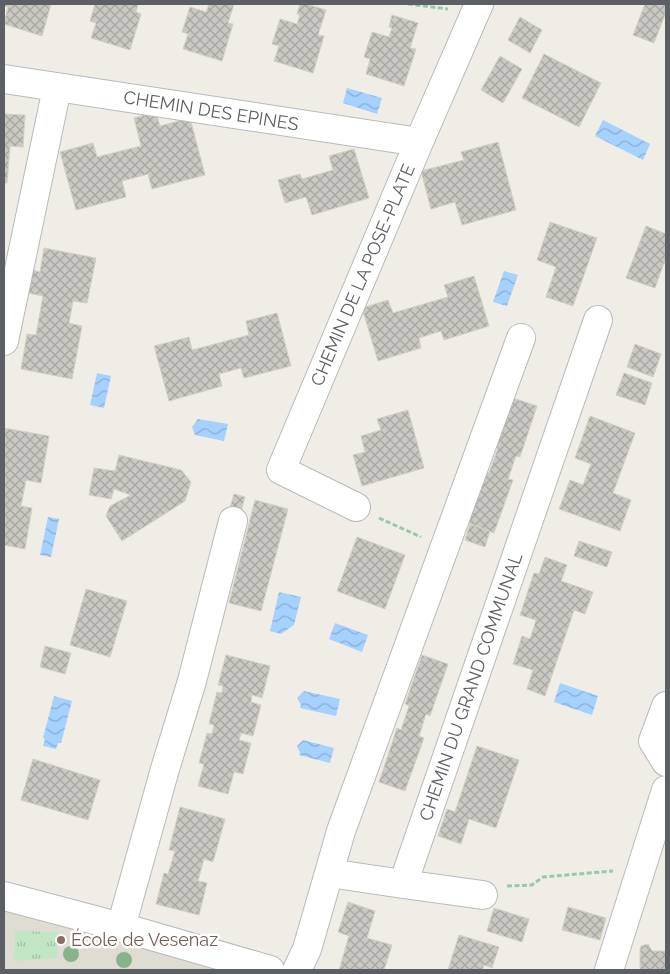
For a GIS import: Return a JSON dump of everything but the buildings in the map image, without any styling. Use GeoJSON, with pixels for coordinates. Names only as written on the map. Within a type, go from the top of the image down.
{"type":"FeatureCollection","features":[{"type":"Feature","properties":{"kind":"street","name":"CHEMIN DE LA POSE-PLATE"},"geometry":{"type":"LineString","coordinates":[[356,506],[281,470],[479,4]]}},
{"type":"Feature","properties":{"kind":"street","name":"CHEMIN DES EPINES"},"geometry":{"type":"LineString","coordinates":[[4,80],[419,142]]}},
{"type":"Feature","properties":{"kind":"street"},"geometry":{"type":"LineString","coordinates":[[4,341],[58,88]]}},
{"type":"Feature","properties":{"kind":"street","name":"CHEMIN DU GRAND COMMUNAL"},"geometry":{"type":"LineString","coordinates":[[403,884],[598,320]]}},
{"type":"Feature","properties":{"kind":"street"},"geometry":{"type":"LineString","coordinates":[[297,970],[307,949],[341,831],[521,338]]}},
{"type":"Feature","properties":{"kind":"street"},"geometry":{"type":"LineString","coordinates":[[121,927],[165,769],[192,681],[233,521]]}},
{"type":"Feature","properties":{"kind":"street"},"geometry":{"type":"LineString","coordinates":[[666,706],[654,742],[666,762]]}},
{"type":"Feature","properties":{"kind":"street"},"geometry":{"type":"LineString","coordinates":[[609,970],[666,790]]}},
{"type":"Feature","properties":{"kind":"street"},"geometry":{"type":"LineString","coordinates":[[329,872],[483,895]]}},
{"type":"Feature","properties":{"kind":"street"},"geometry":{"type":"LineString","coordinates":[[4,896],[270,970]]}},
{"type":"Feature","properties":{"kind":"path"},"geometry":{"type":"LineString","coordinates":[[408,4],[452,10]]}},
{"type":"Feature","properties":{"kind":"path"},"geometry":{"type":"LineString","coordinates":[[356,506],[444,548]]}},
{"type":"Feature","properties":{"kind":"path"},"geometry":{"type":"LineString","coordinates":[[483,895],[491,886],[532,886],[543,877],[641,869]]}},
{"type":"Feature","properties":{"kind":"shaded area","name":"École de Vesenaz"},"geometry":{"type":"Polygon","coordinates":[[[4,910],[233,970],[4,970],[4,910]]]}},
{"type":"Feature","properties":{"kind":"green space"},"geometry":{"type":"Polygon","coordinates":[[[15,930],[58,933],[57,958],[14,961],[15,930]]]}},
{"type":"Feature","properties":{"kind":"water"},"geometry":{"type":"Polygon","coordinates":[[[347,88],[382,98],[377,114],[343,103],[347,88]]]}},
{"type":"Feature","properties":{"kind":"water"},"geometry":{"type":"Polygon","coordinates":[[[603,120],[650,144],[643,160],[595,136],[603,120]]]}},
{"type":"Feature","properties":{"kind":"water"},"geometry":{"type":"Polygon","coordinates":[[[504,271],[518,275],[507,306],[493,302],[504,271]]]}},
{"type":"Feature","properties":{"kind":"water"},"geometry":{"type":"Polygon","coordinates":[[[97,373],[111,376],[104,408],[90,405],[97,373]]]}},
{"type":"Feature","properties":{"kind":"water"},"geometry":{"type":"Polygon","coordinates":[[[198,419],[228,424],[224,441],[195,435],[192,427],[198,419]]]}},
{"type":"Feature","properties":{"kind":"water"},"geometry":{"type":"Polygon","coordinates":[[[48,517],[59,519],[51,557],[40,555],[48,517]]]}},
{"type":"Feature","properties":{"kind":"water"},"geometry":{"type":"Polygon","coordinates":[[[279,592],[301,597],[294,625],[281,634],[270,631],[279,592]]]}},
{"type":"Feature","properties":{"kind":"water"},"geometry":{"type":"Polygon","coordinates":[[[335,623],[368,635],[362,652],[329,639],[335,623]]]}},
{"type":"Feature","properties":{"kind":"water"},"geometry":{"type":"Polygon","coordinates":[[[560,683],[598,696],[592,715],[554,702],[560,683]]]}},
{"type":"Feature","properties":{"kind":"water"},"geometry":{"type":"Polygon","coordinates":[[[304,691],[340,699],[336,716],[300,708],[301,705],[297,698],[304,691]]]}},
{"type":"Feature","properties":{"kind":"water"},"geometry":{"type":"Polygon","coordinates":[[[54,696],[72,701],[61,743],[58,743],[56,749],[43,746],[45,739],[43,738],[54,696]]]}},
{"type":"Feature","properties":{"kind":"water"},"geometry":{"type":"Polygon","coordinates":[[[303,740],[334,748],[330,763],[299,755],[297,746],[303,740]]]}},
{"type":"Feature","properties":{"kind":"place","name":"École de Vesenaz"},"geometry":{"type":"Point","coordinates":[61,940]}}]}
